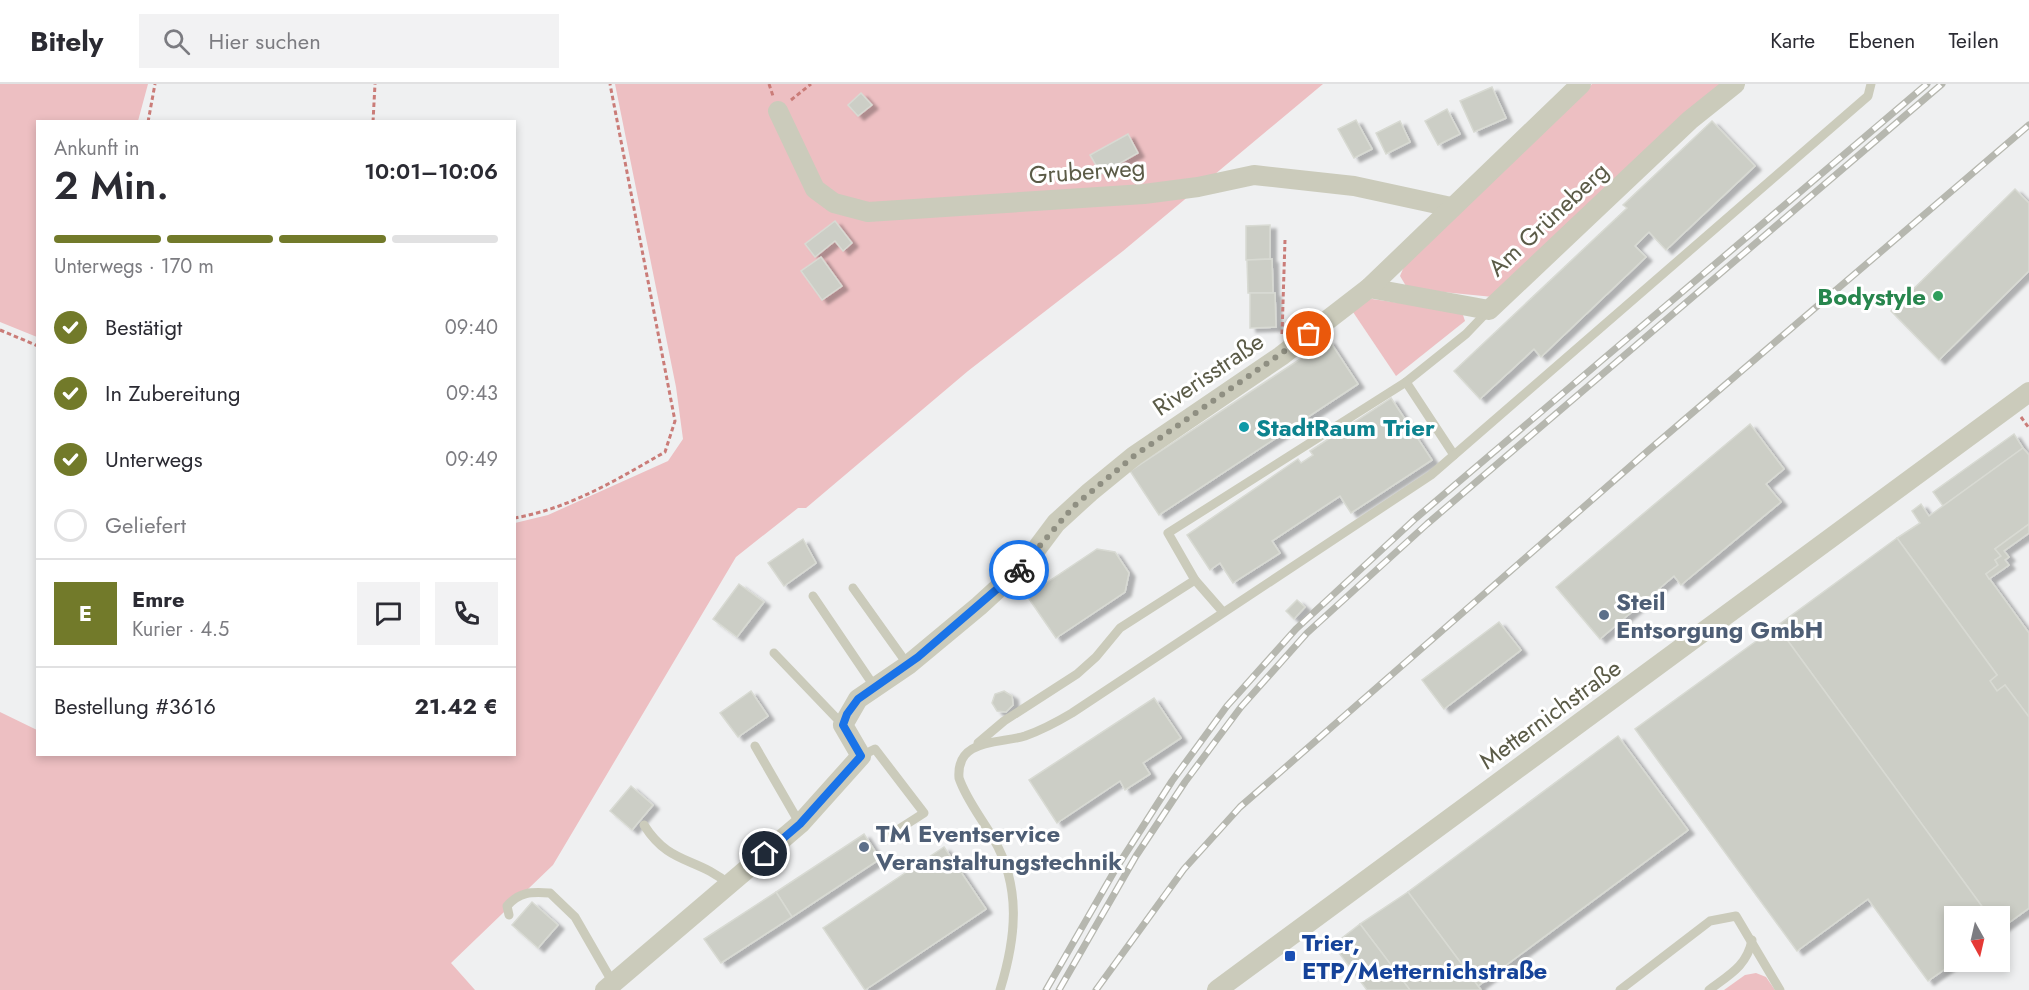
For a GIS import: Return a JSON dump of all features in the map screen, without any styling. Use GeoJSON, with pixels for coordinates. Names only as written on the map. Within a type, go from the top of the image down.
{"type":"FeatureCollection","features":[{"type":"Feature","properties":{"kind":"street","name":"Riverisstraße"},"geometry":{"type":"LineString","coordinates":[[913,661],[1018,570],[1056,524],[1134,456],[1281,356],[1369,288],[1581,84]]}},
{"type":"Feature","properties":{"kind":"street","name":"Am Grüneberg"},"geometry":{"type":"LineString","coordinates":[[1369,288],[1489,310],[1690,120],[1735,84]]}},
{"type":"Feature","properties":{"kind":"street","name":"Gruberweg"},"geometry":{"type":"LineString","coordinates":[[778,111],[815,189],[834,203],[868,212],[1144,194],[1198,187],[1254,175],[1302,178],[1354,186],[1451,207]]}},
{"type":"Feature","properties":{"kind":"street","name":"Metternichstraße"},"geometry":{"type":"LineString","coordinates":[[1217,990],[2029,392]]}},
{"type":"Feature","properties":{"kind":"street"},"geometry":{"type":"LineString","coordinates":[[609,987],[800,824],[861,756],[843,725],[847,714],[858,699],[874,686],[913,661]]}},
{"type":"Feature","properties":{"kind":"lane"},"geometry":{"type":"LineString","coordinates":[[975,746],[1023,736],[1047,728],[1431,475],[1868,96],[1871,84]]}},
{"type":"Feature","properties":{"kind":"lane"},"geometry":{"type":"LineString","coordinates":[[1223,612],[1195,580],[1168,533],[1406,382],[1466,334],[1489,310]]}},
{"type":"Feature","properties":{"kind":"lane"},"geometry":{"type":"LineString","coordinates":[[1406,382],[1454,455]]}},
{"type":"Feature","properties":{"kind":"lane"},"geometry":{"type":"LineString","coordinates":[[1000,990],[1012,936],[1014,899],[1002,853],[959,778],[963,757],[1004,721],[1077,674],[1096,657],[1120,628],[1195,580]]}},
{"type":"Feature","properties":{"kind":"lane"},"geometry":{"type":"LineString","coordinates":[[853,588],[913,661]]}},
{"type":"Feature","properties":{"kind":"lane"},"geometry":{"type":"LineString","coordinates":[[813,596],[874,686]]}},
{"type":"Feature","properties":{"kind":"lane"},"geometry":{"type":"LineString","coordinates":[[774,653],[843,725]]}},
{"type":"Feature","properties":{"kind":"lane"},"geometry":{"type":"LineString","coordinates":[[755,747],[800,824]]}},
{"type":"Feature","properties":{"kind":"lane"},"geometry":{"type":"LineString","coordinates":[[861,756],[875,749],[924,813],[885,838]]}},
{"type":"Feature","properties":{"kind":"lane"},"geometry":{"type":"LineString","coordinates":[[644,825],[665,851],[714,872],[730,885]]}},
{"type":"Feature","properties":{"kind":"lane"},"geometry":{"type":"LineString","coordinates":[[509,915],[507,906],[515,897],[525,892],[550,893],[575,917],[609,987]]}},
{"type":"Feature","properties":{"kind":"lane"},"geometry":{"type":"LineString","coordinates":[[1620,990],[1710,921],[1736,916],[1780,990]]}},
{"type":"Feature","properties":{"kind":"lane"},"geometry":{"type":"LineString","coordinates":[[1709,990],[1740,967],[1749,955],[1752,940]]}},
{"type":"Feature","properties":{"kind":"path"},"geometry":{"type":"LineString","coordinates":[[148,120],[155,84]]}},
{"type":"Feature","properties":{"kind":"path"},"geometry":{"type":"LineString","coordinates":[[373,120],[375,84]]}},
{"type":"Feature","properties":{"kind":"path"},"geometry":{"type":"LineString","coordinates":[[516,519],[539,514],[602,488],[665,452],[675,421],[610,84]]}},
{"type":"Feature","properties":{"kind":"path"},"geometry":{"type":"LineString","coordinates":[[778,111],[811,84]]}},
{"type":"Feature","properties":{"kind":"path"},"geometry":{"type":"LineString","coordinates":[[1281,356],[1285,240]]}},
{"type":"Feature","properties":{"kind":"path"},"geometry":{"type":"LineString","coordinates":[[0,330],[36,345]]}},
{"type":"Feature","properties":{"kind":"shaded area"},"geometry":{"type":"Polygon","coordinates":[[[0,84],[148,84],[138,120],[36,120],[36,337],[0,322],[0,84]]]}},
{"type":"Feature","properties":{"kind":"shaded area"},"geometry":{"type":"Polygon","coordinates":[[[615,84],[1323,84],[1123,251],[968,371],[806,508],[798,508],[736,557],[553,865],[451,963],[475,990],[0,990],[0,712],[36,730],[36,756],[516,756],[516,523],[548,515],[668,461],[683,439],[676,387],[615,84]]]}},
{"type":"Feature","properties":{"kind":"shaded area"},"geometry":{"type":"Polygon","coordinates":[[[1592,84],[1723,84],[1493,297],[1413,289],[1406,286],[1400,276],[1405,264],[1592,84]]]}},
{"type":"Feature","properties":{"kind":"shaded area"},"geometry":{"type":"Polygon","coordinates":[[[1366,300],[1462,312],[1465,321],[1396,376],[1353,312],[1366,300]]]}},
{"type":"Feature","properties":{"kind":"shaded area"},"geometry":{"type":"Polygon","coordinates":[[[1756,973],[1766,977],[1775,990],[1724,990],[1745,975],[1756,973]]]}},
{"type":"Feature","properties":{"kind":"building"},"geometry":{"type":"Polygon","coordinates":[[[1492,87],[1506,118],[1474,132],[1460,101],[1492,87]]]}},
{"type":"Feature","properties":{"kind":"building"},"geometry":{"type":"Polygon","coordinates":[[[861,93],[872,105],[858,116],[848,105],[861,93]]]}},
{"type":"Feature","properties":{"kind":"building"},"geometry":{"type":"Polygon","coordinates":[[[1447,109],[1460,134],[1438,145],[1425,121],[1447,109]]]}},
{"type":"Feature","properties":{"kind":"building"},"geometry":{"type":"Polygon","coordinates":[[[1356,120],[1372,149],[1354,158],[1338,129],[1356,120]]]}},
{"type":"Feature","properties":{"kind":"building"},"geometry":{"type":"Polygon","coordinates":[[[1400,121],[1410,142],[1386,154],[1376,133],[1400,121]]]}},
{"type":"Feature","properties":{"kind":"building"},"geometry":{"type":"Polygon","coordinates":[[[1712,121],[1755,166],[1666,250],[1649,232],[1635,246],[1646,257],[1541,357],[1534,349],[1480,399],[1454,371],[1627,208],[1623,205],[1712,121]]]}},
{"type":"Feature","properties":{"kind":"building"},"geometry":{"type":"Polygon","coordinates":[[[1128,134],[1138,153],[1101,174],[1090,155],[1128,134]]]}},
{"type":"Feature","properties":{"kind":"building"},"geometry":{"type":"Polygon","coordinates":[[[2015,189],[2029,203],[2029,271],[1939,360],[1891,311],[2015,189]]]}},
{"type":"Feature","properties":{"kind":"building"},"geometry":{"type":"Polygon","coordinates":[[[835,221],[852,243],[843,251],[835,241],[815,257],[805,244],[835,221]]]}},
{"type":"Feature","properties":{"kind":"building"},"geometry":{"type":"Polygon","coordinates":[[[1270,225],[1270,259],[1246,260],[1246,226],[1270,225]]]}},
{"type":"Feature","properties":{"kind":"building"},"geometry":{"type":"Polygon","coordinates":[[[821,257],[842,286],[822,300],[801,271],[821,257]]]}},
{"type":"Feature","properties":{"kind":"building"},"geometry":{"type":"Polygon","coordinates":[[[1272,259],[1273,293],[1248,293],[1247,260],[1272,259]]]}},
{"type":"Feature","properties":{"kind":"building"},"geometry":{"type":"Polygon","coordinates":[[[1250,293],[1275,293],[1276,327],[1250,328],[1250,293]]]}},
{"type":"Feature","properties":{"kind":"building","name":"StadtRaum Trier"},"geometry":{"type":"Polygon","coordinates":[[[1329,340],[1358,384],[1159,515],[1130,471],[1329,340]]]}},
{"type":"Feature","properties":{"kind":"building"},"geometry":{"type":"Polygon","coordinates":[[[1391,398],[1432,460],[1351,513],[1340,496],[1272,541],[1280,553],[1233,583],[1220,563],[1210,570],[1187,535],[1298,459],[1301,463],[1313,455],[1310,451],[1391,398]]]}},
{"type":"Feature","properties":{"kind":"building"},"geometry":{"type":"Polygon","coordinates":[[[1750,424],[1784,469],[1766,484],[1781,502],[1681,585],[1674,576],[1600,639],[1556,587],[1750,424]]]}},
{"type":"Feature","properties":{"kind":"building"},"geometry":{"type":"Polygon","coordinates":[[[2014,434],[2023,448],[1943,506],[1933,492],[2014,434]]]}},
{"type":"Feature","properties":{"kind":"building"},"geometry":{"type":"Polygon","coordinates":[[[2023,448],[2029,455],[2029,524],[1995,549],[2001,556],[1995,560],[1998,565],[1986,574],[2029,633],[2029,717],[2005,685],[1997,691],[1990,681],[1997,675],[1897,538],[1920,523],[1912,511],[1921,504],[1929,516],[2023,448]]]}},
{"type":"Feature","properties":{"kind":"building"},"geometry":{"type":"Polygon","coordinates":[[[2029,524],[2029,533],[2004,551],[2009,557],[2005,560],[2009,565],[1989,579],[1986,574],[1998,565],[1995,560],[2001,556],[1995,549],[2029,524]]]}},
{"type":"Feature","properties":{"kind":"building"},"geometry":{"type":"Polygon","coordinates":[[[1897,538],[1997,675],[1990,681],[1997,691],[2005,685],[2029,717],[2029,908],[2010,922],[2010,906],[1982,906],[1777,626],[1897,538]]]}},
{"type":"Feature","properties":{"kind":"building"},"geometry":{"type":"Polygon","coordinates":[[[803,539],[816,563],[784,586],[768,563],[803,539]]]}},
{"type":"Feature","properties":{"kind":"building"},"geometry":{"type":"Polygon","coordinates":[[[1097,549],[1115,552],[1129,573],[1125,592],[1056,638],[1027,596],[1097,549]]]}},
{"type":"Feature","properties":{"kind":"building"},"geometry":{"type":"Polygon","coordinates":[[[739,584],[764,602],[737,637],[713,619],[739,584]]]}},
{"type":"Feature","properties":{"kind":"building"},"geometry":{"type":"Polygon","coordinates":[[[1297,600],[1305,607],[1294,619],[1286,611],[1297,600]]]}},
{"type":"Feature","properties":{"kind":"building"},"geometry":{"type":"Polygon","coordinates":[[[1499,622],[1521,650],[1444,709],[1422,680],[1499,622]]]}},
{"type":"Feature","properties":{"kind":"building"},"geometry":{"type":"Polygon","coordinates":[[[1777,626],[1982,906],[1944,906],[1944,970],[1928,981],[1868,899],[1797,951],[1635,729],[1777,626]]]}},
{"type":"Feature","properties":{"kind":"building"},"geometry":{"type":"Polygon","coordinates":[[[751,691],[768,716],[738,737],[720,713],[751,691]]]}},
{"type":"Feature","properties":{"kind":"building"},"geometry":{"type":"Polygon","coordinates":[[[1004,691],[1012,696],[1013,705],[1006,712],[997,711],[992,703],[995,694],[1004,691]]]}},
{"type":"Feature","properties":{"kind":"building"},"geometry":{"type":"Polygon","coordinates":[[[1154,698],[1181,738],[1143,763],[1150,774],[1125,790],[1120,781],[1057,823],[1029,780],[1154,698]]]}},
{"type":"Feature","properties":{"kind":"building"},"geometry":{"type":"Polygon","coordinates":[[[1618,736],[1688,830],[1478,986],[1408,892],[1618,736]]]}},
{"type":"Feature","properties":{"kind":"building"},"geometry":{"type":"Polygon","coordinates":[[[631,786],[653,805],[632,830],[610,811],[631,786]]]}},
{"type":"Feature","properties":{"kind":"building"},"geometry":{"type":"Polygon","coordinates":[[[864,834],[880,859],[792,917],[776,892],[864,834]]]}},
{"type":"Feature","properties":{"kind":"building"},"geometry":{"type":"Polygon","coordinates":[[[944,847],[986,909],[865,990],[823,928],[944,847]]]}},
{"type":"Feature","properties":{"kind":"building"},"geometry":{"type":"Polygon","coordinates":[[[776,892],[792,917],[721,963],[704,939],[776,892]]]}},
{"type":"Feature","properties":{"kind":"building"},"geometry":{"type":"Polygon","coordinates":[[[1408,892],[1481,990],[1410,990],[1360,924],[1408,892]]]}},
{"type":"Feature","properties":{"kind":"building"},"geometry":{"type":"Polygon","coordinates":[[[532,902],[558,925],[538,948],[512,925],[532,902]]]}},
{"type":"Feature","properties":{"kind":"building"},"geometry":{"type":"Polygon","coordinates":[[[1360,924],[1410,990],[1367,990],[1333,945],[1360,924]]]}},
{"type":"Feature","properties":{"kind":"railway"},"geometry":{"type":"LineString","coordinates":[[1046,990],[1115,870],[1172,781],[1227,706],[1296,629],[1416,518],[1927,84]]}},
{"type":"Feature","properties":{"kind":"railway"},"geometry":{"type":"LineString","coordinates":[[1059,990],[1136,856],[1185,782],[1241,707],[1307,633],[1427,524],[1942,84]]}},
{"type":"Feature","properties":{"kind":"railway"},"geometry":{"type":"LineString","coordinates":[[1096,990],[1184,869],[1240,807],[1649,450],[2029,125]]}},
{"type":"Feature","properties":{"kind":"way so far"},"geometry":{"type":"LineString","coordinates":[[1019,570],[1056,524],[1074,506],[1134,456],[1281,356],[1309,334]]}},
{"type":"Feature","properties":{"kind":"place","name":"Bodystyle"},"geometry":{"type":"Point","coordinates":[1938,296]}},
{"type":"Feature","properties":{"kind":"place","name":"StadtRaum Trier"},"geometry":{"type":"Point","coordinates":[1244,427]}},
{"type":"Feature","properties":{"kind":"place","name":"Steil Entsorgung GmbH"},"geometry":{"type":"Point","coordinates":[1604,615]}},
{"type":"Feature","properties":{"kind":"place","name":"TM Eventservice Veranstaltungstechnik"},"geometry":{"type":"Point","coordinates":[864,847]}},
{"type":"Feature","properties":{"kind":"place","name":"Trier, ETP/Metternichstraße"},"geometry":{"type":"Point","coordinates":[1290,956]}},
{"type":"Feature","properties":{"kind":"route"},"geometry":{"type":"LineString","coordinates":[[765,854],[800,824],[861,756],[843,725],[847,714],[858,699],[918,657],[1019,570]]}}]}
